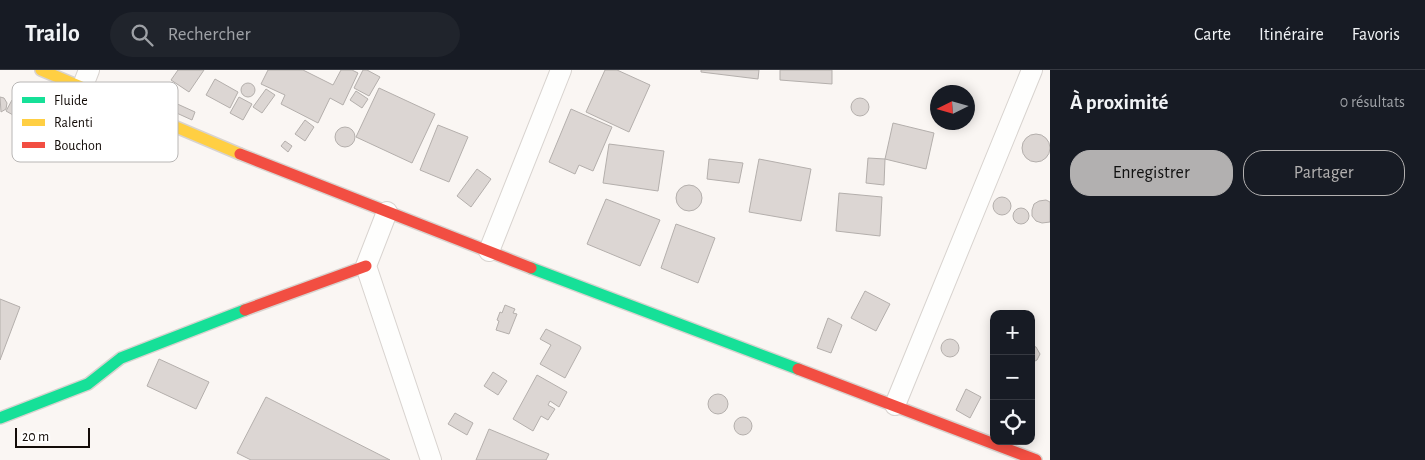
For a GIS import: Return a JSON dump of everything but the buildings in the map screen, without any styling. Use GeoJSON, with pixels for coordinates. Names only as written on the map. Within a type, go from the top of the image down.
{"type":"FeatureCollection","features":[{"type":"Feature","properties":{"kind":"main road"},"geometry":{"type":"LineString","coordinates":[[41,70],[86,79]]}},
{"type":"Feature","properties":{"kind":"main road"},"geometry":{"type":"LineString","coordinates":[[178,124],[274,170],[1036,460]]}},
{"type":"Feature","properties":{"kind":"main road"},"geometry":{"type":"LineString","coordinates":[[0,418],[88,384],[121,358],[173,336],[366,266]]}},
{"type":"Feature","properties":{"kind":"street"},"geometry":{"type":"LineString","coordinates":[[489,251],[561,70]]}},
{"type":"Feature","properties":{"kind":"street"},"geometry":{"type":"LineString","coordinates":[[895,405],[1032,70]]}},
{"type":"Feature","properties":{"kind":"street"},"geometry":{"type":"LineString","coordinates":[[387,212],[366,266],[431,460]]}},
{"type":"Feature","properties":{"kind":"traffic: fast"},"geometry":{"type":"LineString","coordinates":[[531,268],[798,369]]}},
{"type":"Feature","properties":{"kind":"traffic: fast"},"geometry":{"type":"LineString","coordinates":[[0,418],[88,384],[121,358],[245,310]]}},
{"type":"Feature","properties":{"kind":"traffic: slow"},"geometry":{"type":"LineString","coordinates":[[41,70],[69,82]]}},
{"type":"Feature","properties":{"kind":"traffic: slow"},"geometry":{"type":"LineString","coordinates":[[178,128],[240,154]]}},
{"type":"Feature","properties":{"kind":"traffic: jam"},"geometry":{"type":"LineString","coordinates":[[240,154],[531,268]]}},
{"type":"Feature","properties":{"kind":"traffic: jam"},"geometry":{"type":"LineString","coordinates":[[245,310],[366,266]]}},
{"type":"Feature","properties":{"kind":"traffic: jam"},"geometry":{"type":"LineString","coordinates":[[798,369],[1036,460]]}}]}
